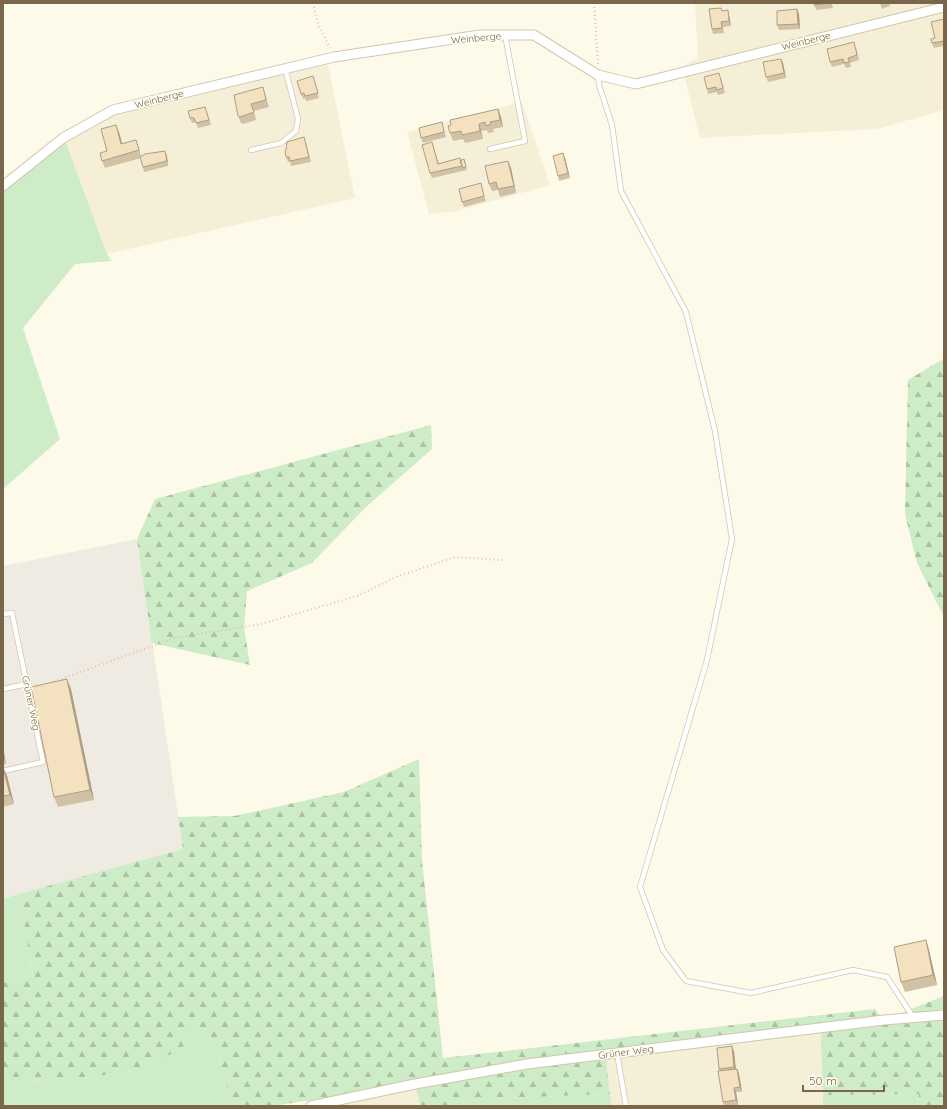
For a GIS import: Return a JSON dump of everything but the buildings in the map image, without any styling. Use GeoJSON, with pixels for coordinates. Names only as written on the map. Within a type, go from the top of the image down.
{"type":"FeatureCollection","features":[{"type":"Feature","properties":{"kind":"street","name":"Weinberge"},"geometry":{"type":"LineString","coordinates":[[3,186],[63,138],[113,110],[334,57],[480,35],[534,35],[598,75],[636,84],[944,7]]}},
{"type":"Feature","properties":{"kind":"street","name":"Grüner Weg"},"geometry":{"type":"LineString","coordinates":[[311,1106],[415,1084],[519,1065],[913,1017],[944,1015]]}},
{"type":"Feature","properties":{"kind":"lane"},"geometry":{"type":"LineString","coordinates":[[490,149],[525,141],[504,35]]}},
{"type":"Feature","properties":{"kind":"lane"},"geometry":{"type":"LineString","coordinates":[[251,150],[281,142],[296,131],[298,119],[285,68]]}},
{"type":"Feature","properties":{"kind":"lane"},"geometry":{"type":"LineString","coordinates":[[598,75],[599,85],[612,126],[621,191],[686,312],[715,430],[732,539],[707,660],[640,887],[663,950],[686,980],[751,993],[853,970],[887,977],[913,1017]]}},
{"type":"Feature","properties":{"kind":"lane","name":"Grüner Weg"},"geometry":{"type":"LineString","coordinates":[[3,614],[12,613],[43,762],[3,771]]}},
{"type":"Feature","properties":{"kind":"lane"},"geometry":{"type":"LineString","coordinates":[[3,689],[27,684]]}},
{"type":"Feature","properties":{"kind":"lane"},"geometry":{"type":"LineString","coordinates":[[617,1053],[626,1106]]}},
{"type":"Feature","properties":{"kind":"path"},"geometry":{"type":"LineString","coordinates":[[313,3],[319,27],[334,57]]}},
{"type":"Feature","properties":{"kind":"path"},"geometry":{"type":"LineString","coordinates":[[594,3],[598,75]]}},
{"type":"Feature","properties":{"kind":"path"},"geometry":{"type":"LineString","coordinates":[[48,684],[175,638],[261,624],[358,596],[396,577],[455,557],[502,560]]}},
{"type":"Feature","properties":{"kind":"shaded area"},"geometry":{"type":"Polygon","coordinates":[[[695,3],[944,3],[944,110],[877,129],[700,138],[682,67],[698,58],[695,3]]]}},
{"type":"Feature","properties":{"kind":"shaded area"},"geometry":{"type":"Polygon","coordinates":[[[326,55],[355,198],[107,254],[63,135],[113,107],[326,55]]]}},
{"type":"Feature","properties":{"kind":"shaded area"},"geometry":{"type":"Polygon","coordinates":[[[522,102],[550,185],[457,211],[429,214],[407,132],[522,102]]]}},
{"type":"Feature","properties":{"kind":"shaded area"},"geometry":{"type":"Polygon","coordinates":[[[137,539],[183,849],[3,899],[3,566],[137,539]]]}},
{"type":"Feature","properties":{"kind":"shaded area"},"geometry":{"type":"Polygon","coordinates":[[[822,1033],[823,1106],[612,1106],[605,1060],[822,1033]]]}},
{"type":"Feature","properties":{"kind":"shaded area"},"geometry":{"type":"Polygon","coordinates":[[[415,1084],[421,1106],[312,1106],[415,1084]]]}},
{"type":"Feature","properties":{"kind":"green space"},"geometry":{"type":"Polygon","coordinates":[[[63,135],[107,254],[112,261],[75,264],[23,328],[60,439],[3,489],[3,185],[63,135]]]}},
{"type":"Feature","properties":{"kind":"green space"},"geometry":{"type":"Polygon","coordinates":[[[943,359],[944,617],[917,563],[905,514],[908,380],[943,359]]]}},
{"type":"Feature","properties":{"kind":"green space"},"geometry":{"type":"Polygon","coordinates":[[[431,425],[432,449],[366,507],[312,563],[247,591],[244,627],[250,665],[152,643],[137,539],[155,499],[431,425]]]}},
{"type":"Feature","properties":{"kind":"green space"},"geometry":{"type":"Polygon","coordinates":[[[419,759],[422,861],[443,1058],[875,1009],[884,1020],[944,996],[944,1106],[917,1106],[919,1094],[823,1095],[821,1033],[606,1060],[610,1094],[458,1100],[458,1106],[421,1106],[414,1084],[273,1106],[233,1106],[213,1040],[191,1028],[182,1049],[134,1071],[59,1081],[3,1082],[3,983],[33,975],[19,894],[183,849],[178,817],[234,816],[344,792],[419,759]]]}},
{"type":"Feature","properties":{"kind":"green space"},"geometry":{"type":"Polygon","coordinates":[[[19,894],[33,975],[3,983],[3,899],[19,894]]]}},
{"type":"Feature","properties":{"kind":"green space"},"geometry":{"type":"Polygon","coordinates":[[[191,1028],[213,1040],[233,1106],[3,1106],[3,1082],[59,1081],[134,1071],[191,1028]]]}},
{"type":"Feature","properties":{"kind":"green space"},"geometry":{"type":"Polygon","coordinates":[[[610,1094],[612,1106],[458,1106],[457,1100],[610,1094]]]}},
{"type":"Feature","properties":{"kind":"green space"},"geometry":{"type":"Polygon","coordinates":[[[919,1094],[917,1106],[823,1106],[823,1095],[919,1094]]]}}]}
